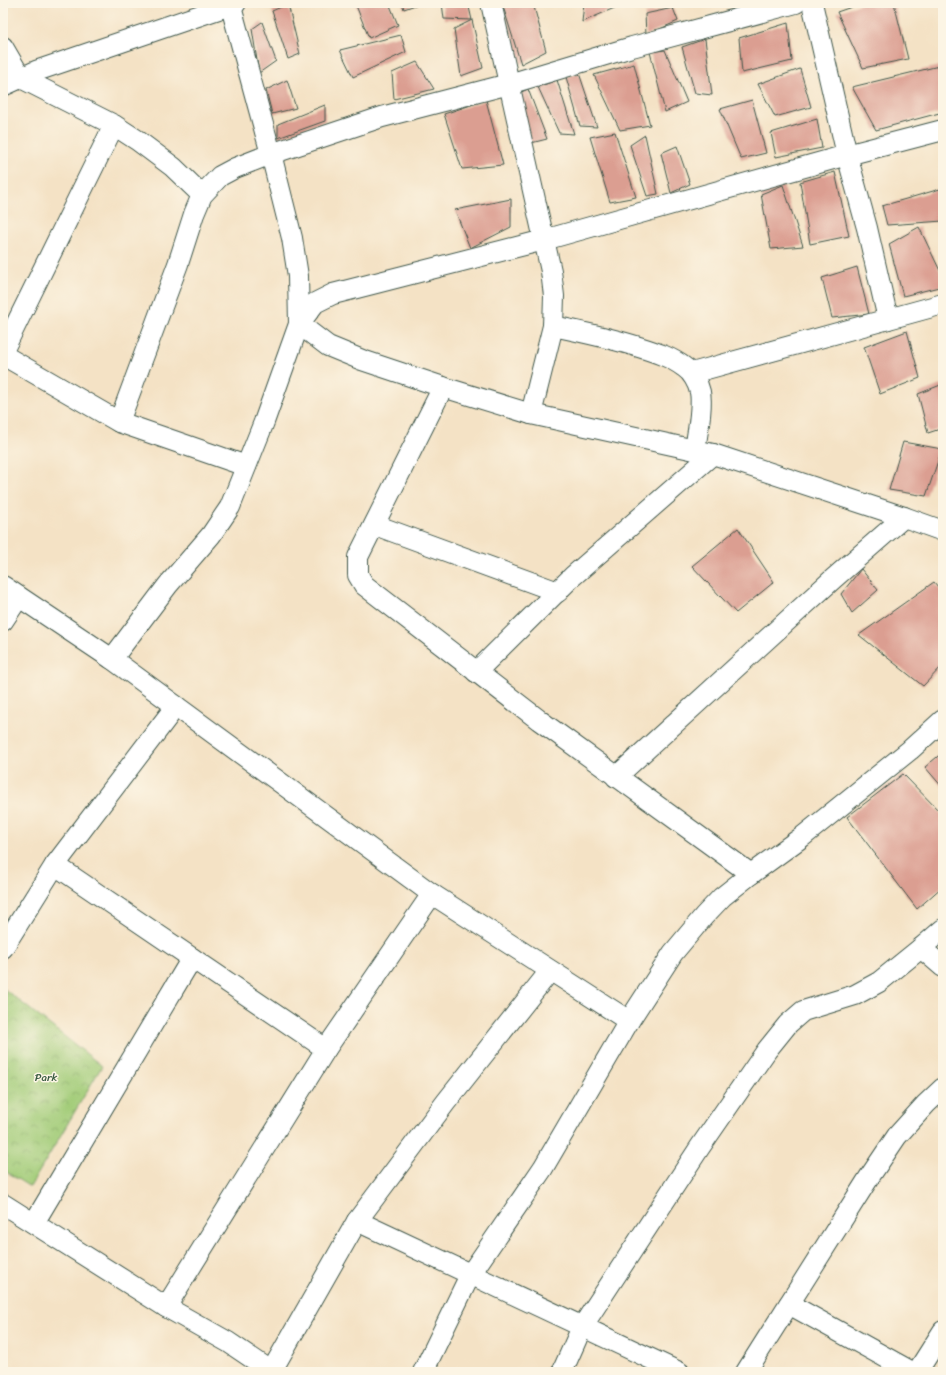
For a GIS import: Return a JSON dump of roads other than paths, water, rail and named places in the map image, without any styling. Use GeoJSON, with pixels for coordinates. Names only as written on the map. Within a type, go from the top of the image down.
{"type":"FeatureCollection","features":[{"type":"Feature","properties":{"kind":"street"},"geometry":{"type":"LineString","coordinates":[[491,3],[551,271],[554,296],[553,326],[531,414]]}},
{"type":"Feature","properties":{"kind":"street"},"geometry":{"type":"LineString","coordinates":[[119,422],[178,264],[194,214],[202,195],[220,176],[235,168],[271,154],[382,117],[508,84],[632,47],[796,3]]}},
{"type":"Feature","properties":{"kind":"street"},"geometry":{"type":"LineString","coordinates":[[812,3],[888,319]]}},
{"type":"Feature","properties":{"kind":"street"},"geometry":{"type":"LineString","coordinates":[[3,86],[36,71],[232,4],[292,238],[298,276],[299,324]]}},
{"type":"Feature","properties":{"kind":"street"},"geometry":{"type":"LineString","coordinates":[[3,48],[21,78],[114,125],[173,167],[202,195]]}},
{"type":"Feature","properties":{"kind":"street"},"geometry":{"type":"LineString","coordinates":[[3,351],[114,125]]}},
{"type":"Feature","properties":{"kind":"street"},"geometry":{"type":"LineString","coordinates":[[112,659],[168,585],[211,535],[230,507],[264,422],[299,324],[315,303],[332,294],[544,240],[943,130]]}},
{"type":"Feature","properties":{"kind":"street"},"geometry":{"type":"LineString","coordinates":[[692,374],[943,304]]}},
{"type":"Feature","properties":{"kind":"street"},"geometry":{"type":"LineString","coordinates":[[299,324],[328,346],[362,360],[443,387],[531,414],[704,452],[943,531]]}},
{"type":"Feature","properties":{"kind":"street"},"geometry":{"type":"LineString","coordinates":[[553,326],[622,342],[663,355],[685,367],[697,382],[700,393],[704,452]]}},
{"type":"Feature","properties":{"kind":"street"},"geometry":{"type":"LineString","coordinates":[[3,355],[119,422],[246,466]]}},
{"type":"Feature","properties":{"kind":"street"},"geometry":{"type":"LineString","coordinates":[[443,387],[358,557],[358,575],[364,585],[539,720],[751,874]]}},
{"type":"Feature","properties":{"kind":"street"},"geometry":{"type":"LineString","coordinates":[[476,672],[573,576],[704,452]]}},
{"type":"Feature","properties":{"kind":"street"},"geometry":{"type":"LineString","coordinates":[[616,776],[833,579],[904,517]]}},
{"type":"Feature","properties":{"kind":"street"},"geometry":{"type":"LineString","coordinates":[[375,525],[558,592]]}},
{"type":"Feature","properties":{"kind":"street"},"geometry":{"type":"LineString","coordinates":[[3,586],[112,659],[432,894],[629,1021]]}},
{"type":"Feature","properties":{"kind":"street"},"geometry":{"type":"LineString","coordinates":[[3,621],[19,596]]}},
{"type":"Feature","properties":{"kind":"street"},"geometry":{"type":"LineString","coordinates":[[3,948],[55,866],[176,706]]}},
{"type":"Feature","properties":{"kind":"street"},"geometry":{"type":"LineString","coordinates":[[423,1372],[470,1275],[543,1168],[629,1021],[673,953],[722,897],[808,832],[910,750],[943,720]]}},
{"type":"Feature","properties":{"kind":"street"},"geometry":{"type":"LineString","coordinates":[[55,866],[326,1049]]}},
{"type":"Feature","properties":{"kind":"street"},"geometry":{"type":"LineString","coordinates":[[166,1307],[326,1049],[432,894]]}},
{"type":"Feature","properties":{"kind":"street"},"geometry":{"type":"LineString","coordinates":[[562,1372],[582,1327],[700,1147],[766,1050],[788,1024],[803,1011],[855,995],[879,982],[943,928]]}},
{"type":"Feature","properties":{"kind":"street"},"geometry":{"type":"LineString","coordinates":[[921,948],[943,967]]}},
{"type":"Feature","properties":{"kind":"street"},"geometry":{"type":"LineString","coordinates":[[34,1223],[192,958]]}},
{"type":"Feature","properties":{"kind":"street"},"geometry":{"type":"LineString","coordinates":[[3,1204],[166,1307],[228,1342],[271,1372],[357,1221],[446,1102],[550,971]]}},
{"type":"Feature","properties":{"kind":"street"},"geometry":{"type":"LineString","coordinates":[[746,1372],[897,1136],[926,1104],[943,1088]]}},
{"type":"Feature","properties":{"kind":"street"},"geometry":{"type":"LineString","coordinates":[[357,1221],[679,1372]]}},
{"type":"Feature","properties":{"kind":"street"},"geometry":{"type":"LineString","coordinates":[[789,1304],[912,1372]]}},
{"type":"Feature","properties":{"kind":"street"},"geometry":{"type":"LineString","coordinates":[[917,1372],[943,1331]]}},
{"type":"Feature","properties":{"kind":"park label","name":"Park"},"geometry":{"type":"Point","coordinates":[46,1077]}}]}
